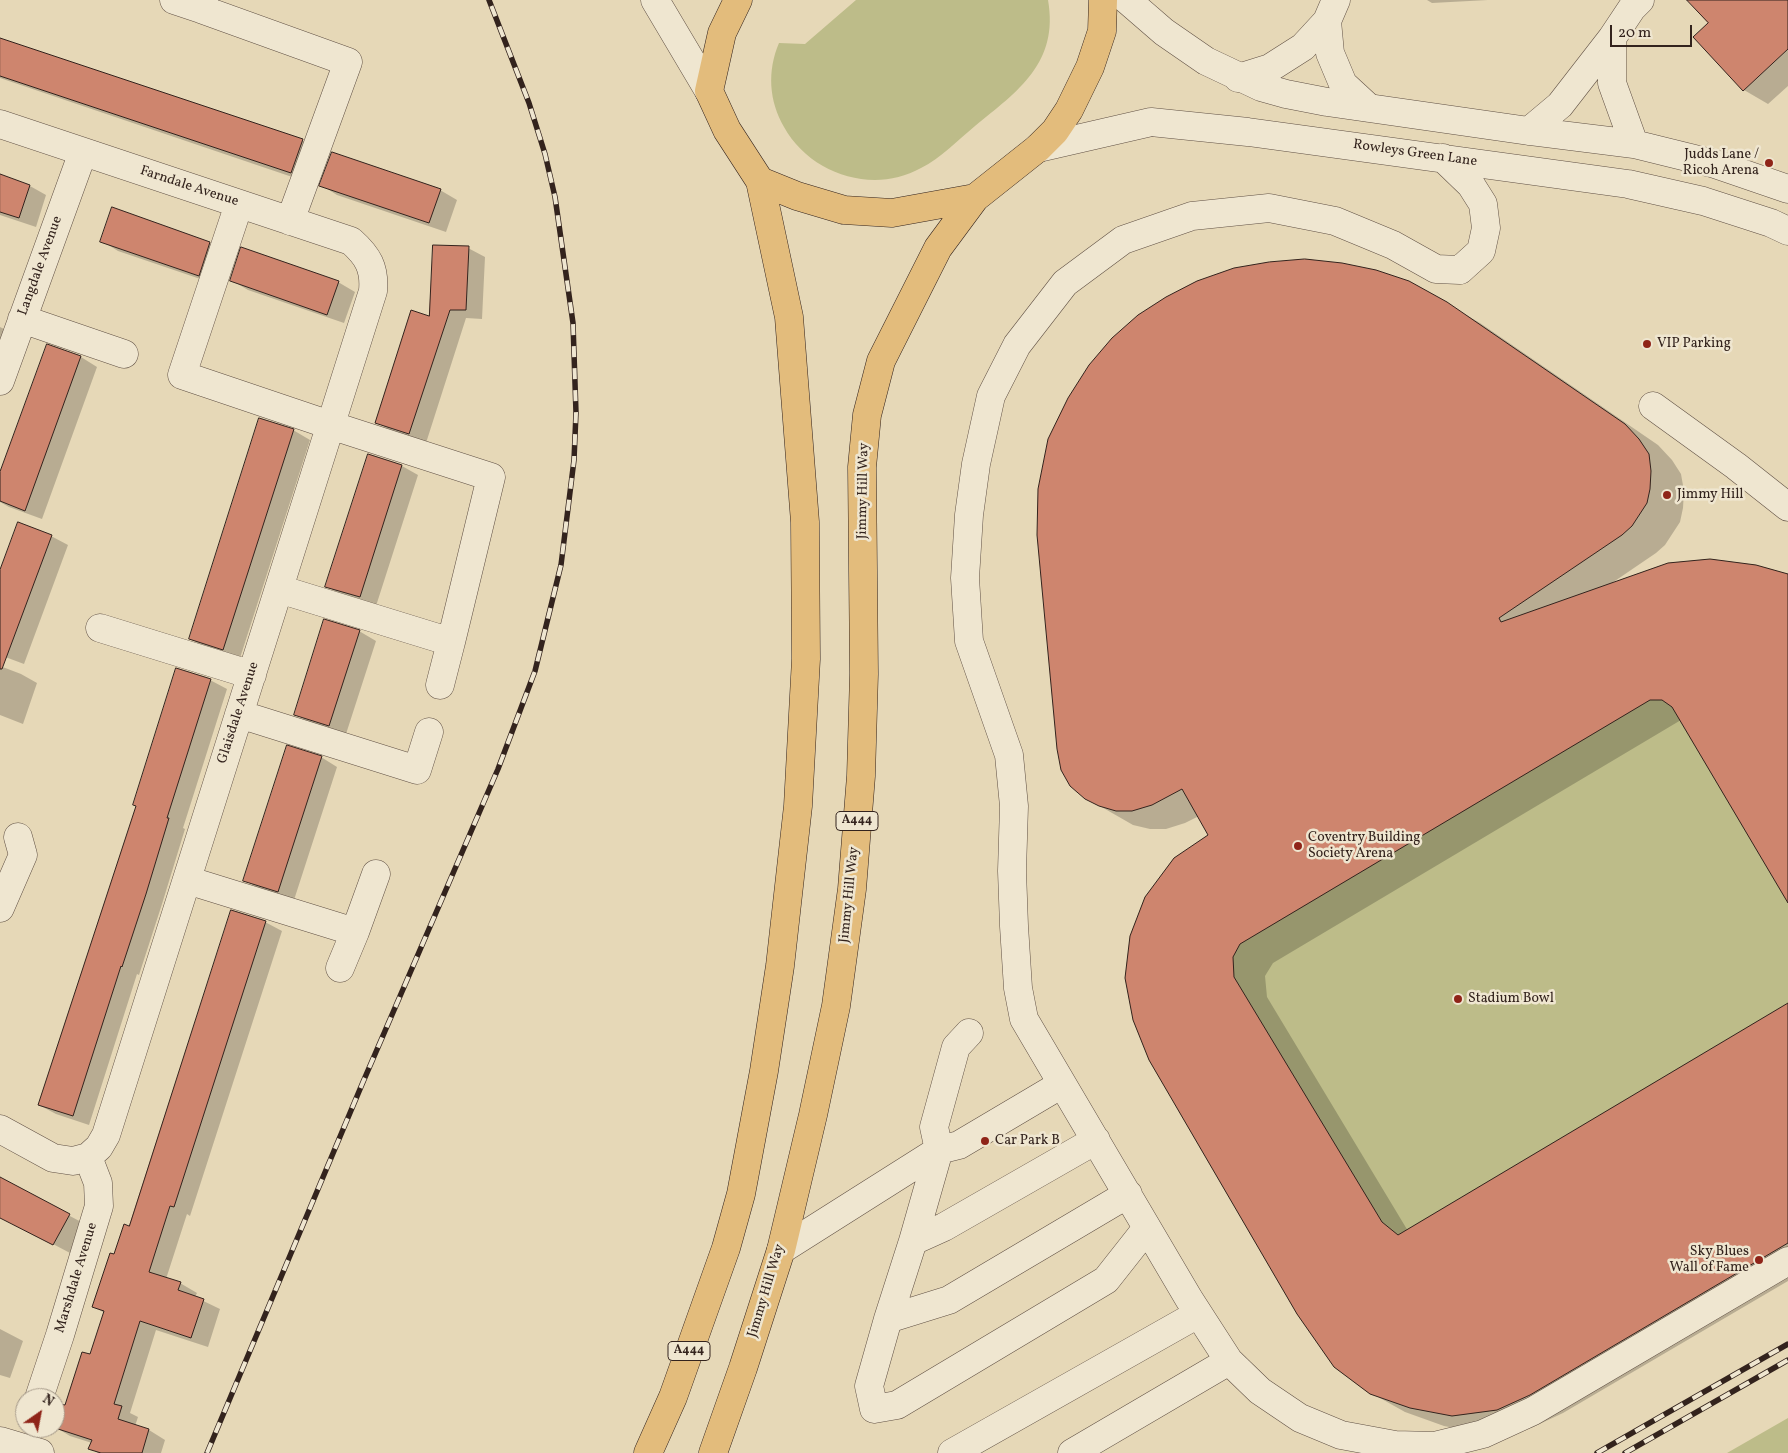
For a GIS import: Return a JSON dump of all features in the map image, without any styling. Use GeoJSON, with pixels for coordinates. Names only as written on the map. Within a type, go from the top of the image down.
{"type":"FeatureCollection","features":[{"type":"Feature","properties":{"kind":"highway"},"geometry":{"type":"LineString","coordinates":[[738,0],[722,33],[710,91],[727,130],[760,181],[797,196],[844,210],[892,213],[976,198],[1038,148],[1055,131],[1069,110],[1090,67],[1102,31],[1102,0]]}},
{"type":"Feature","properties":{"kind":"highway","name":"A444"},"geometry":{"type":"LineString","coordinates":[[648,1453],[673,1397],[726,1248],[741,1194],[764,1071],[780,966],[798,806],[806,659],[805,522],[789,318],[760,181]]}},
{"type":"Feature","properties":{"kind":"highway","name":"Jimmy Hill Way"},"geometry":{"type":"LineString","coordinates":[[713,1453],[781,1250],[814,1115],[836,1006],[852,889],[861,776],[864,674],[862,468],[867,415],[881,361],[938,248],[976,198]]}},
{"type":"Feature","properties":{"kind":"street"},"geometry":{"type":"LineString","coordinates":[[174,0],[203,5],[348,62],[290,221]]}},
{"type":"Feature","properties":{"kind":"street"},"geometry":{"type":"LineString","coordinates":[[655,0],[710,91]]}},
{"type":"Feature","properties":{"kind":"street"},"geometry":{"type":"LineString","coordinates":[[1127,0],[1164,32],[1206,61],[1238,78],[1261,87],[1286,94],[1369,108],[1634,144],[1715,164],[1788,189]]}},
{"type":"Feature","properties":{"kind":"street"},"geometry":{"type":"LineString","coordinates":[[1529,131],[1560,105],[1612,38],[1632,8],[1640,0]]}},
{"type":"Feature","properties":{"kind":"street"},"geometry":{"type":"LineString","coordinates":[[1238,78],[1270,68],[1302,47],[1332,10]]}},
{"type":"Feature","properties":{"kind":"street"},"geometry":{"type":"LineString","coordinates":[[1332,10],[1330,53],[1343,84],[1369,108]]}},
{"type":"Feature","properties":{"kind":"street"},"geometry":{"type":"LineString","coordinates":[[1612,38],[1612,83],[1634,144]]}},
{"type":"Feature","properties":{"kind":"street","name":"Rowleys Green Lane"},"geometry":{"type":"LineString","coordinates":[[1038,148],[1151,122],[1248,132],[1628,184],[1703,201],[1771,223],[1788,231]]}},
{"type":"Feature","properties":{"kind":"street","name":"Farndale Avenue"},"geometry":{"type":"LineString","coordinates":[[0,124],[351,241],[362,251],[370,263]]}},
{"type":"Feature","properties":{"kind":"street","name":"Langdale Avenue"},"geometry":{"type":"LineString","coordinates":[[0,381],[83,152]]}},
{"type":"Feature","properties":{"kind":"street"},"geometry":{"type":"LineString","coordinates":[[1443,158],[1472,185],[1483,204],[1486,228],[1481,251],[1460,270],[1436,270],[1393,245],[1335,221],[1269,208],[1192,216],[1123,240],[1065,283],[1017,345],[991,396],[976,464],[969,515],[965,578],[969,641],[1009,755],[1014,806],[1012,871],[1014,926],[1018,988],[1024,1019],[1198,1314],[1229,1361],[1260,1391],[1300,1418],[1341,1435],[1395,1445],[1434,1446],[1483,1434],[1533,1410],[1788,1261]]}},
{"type":"Feature","properties":{"kind":"street"},"geometry":{"type":"LineString","coordinates":[[239,204],[182,375],[491,477],[440,685]]}},
{"type":"Feature","properties":{"kind":"street","name":"Glaisdale Avenue"},"geometry":{"type":"LineString","coordinates":[[88,1158],[99,1148],[106,1135],[373,291],[374,277],[370,263]]}},
{"type":"Feature","properties":{"kind":"street"},"geometry":{"type":"LineString","coordinates":[[22,319],[124,354]]}},
{"type":"Feature","properties":{"kind":"street"},"geometry":{"type":"LineString","coordinates":[[1653,406],[1736,466],[1788,507]]}},
{"type":"Feature","properties":{"kind":"street"},"geometry":{"type":"LineString","coordinates":[[278,589],[451,642]]}},
{"type":"Feature","properties":{"kind":"street"},"geometry":{"type":"LineString","coordinates":[[100,628],[252,675]]}},
{"type":"Feature","properties":{"kind":"street"},"geometry":{"type":"LineString","coordinates":[[239,714],[414,781],[429,732]]}},
{"type":"Feature","properties":{"kind":"street"},"geometry":{"type":"LineString","coordinates":[[1,901],[22,855],[18,837]]}},
{"type":"Feature","properties":{"kind":"street"},"geometry":{"type":"LineString","coordinates":[[340,968],[356,932],[376,874]]}},
{"type":"Feature","properties":{"kind":"street"},"geometry":{"type":"LineString","coordinates":[[187,880],[356,932]]}},
{"type":"Feature","properties":{"kind":"street"},"geometry":{"type":"LineString","coordinates":[[969,1033],[956,1047],[934,1127],[939,1150],[888,1319],[870,1386],[874,1409],[897,1406],[1106,1280],[1147,1228]]}},
{"type":"Feature","properties":{"kind":"street"},"geometry":{"type":"LineString","coordinates":[[781,1250],[939,1150],[959,1145],[1062,1084]]}},
{"type":"Feature","properties":{"kind":"street"},"geometry":{"type":"LineString","coordinates":[[0,1129],[53,1158],[73,1161],[88,1158]]}},
{"type":"Feature","properties":{"kind":"street"},"geometry":{"type":"LineString","coordinates":[[913,1241],[944,1227],[1096,1140]]}},
{"type":"Feature","properties":{"kind":"street","name":"Marshdale Avenue"},"geometry":{"type":"LineString","coordinates":[[42,1388],[99,1206],[98,1183],[88,1158]]}},
{"type":"Feature","properties":{"kind":"street"},"geometry":{"type":"LineString","coordinates":[[888,1319],[949,1300],[1128,1194]]}},
{"type":"Feature","properties":{"kind":"street"},"geometry":{"type":"LineString","coordinates":[[952,1453],[1198,1314]]}},
{"type":"Feature","properties":{"kind":"street"},"geometry":{"type":"LineString","coordinates":[[1072,1453],[1229,1361]]}},
{"type":"Feature","properties":{"kind":"shaded area"},"geometry":{"type":"Polygon","coordinates":[[[856,0],[1048,0],[1050,22],[1047,41],[1041,58],[1032,74],[1020,87],[928,164],[902,176],[883,180],[863,179],[844,175],[826,168],[795,143],[784,127],[775,107],[771,75],[779,43],[805,44],[856,0]]]}},
{"type":"Feature","properties":{"kind":"shaded area","name":"Stadium Bowl"},"geometry":{"type":"Polygon","coordinates":[[[1710,559],[1756,565],[1788,574],[1788,1243],[1537,1391],[1497,1410],[1452,1416],[1370,1394],[1334,1367],[1297,1314],[1149,1060],[1133,1020],[1125,978],[1130,936],[1145,897],[1174,858],[1620,580],[1668,563],[1710,559]]]}},
{"type":"Feature","properties":{"kind":"shaded area"},"geometry":{"type":"Polygon","coordinates":[[[1788,1418],[1788,1453],[1727,1453],[1788,1418]]]}},
{"type":"Feature","properties":{"kind":"building"},"geometry":{"type":"Polygon","coordinates":[[[1687,0],[1788,0],[1788,49],[1743,91],[1693,37],[1708,23],[1687,0]]]}},
{"type":"Feature","properties":{"kind":"building"},"geometry":{"type":"Polygon","coordinates":[[[0,38],[303,139],[291,173],[0,76],[0,38]]]}},
{"type":"Feature","properties":{"kind":"building"},"geometry":{"type":"Polygon","coordinates":[[[332,152],[441,189],[429,223],[319,186],[332,152]]]}},
{"type":"Feature","properties":{"kind":"building"},"geometry":{"type":"Polygon","coordinates":[[[0,174],[30,185],[19,218],[0,212],[0,174]]]}},
{"type":"Feature","properties":{"kind":"building"},"geometry":{"type":"Polygon","coordinates":[[[112,207],[210,242],[199,276],[100,242],[112,207]]]}},
{"type":"Feature","properties":{"kind":"building"},"geometry":{"type":"Polygon","coordinates":[[[433,245],[469,246],[466,310],[450,310],[409,434],[375,423],[411,310],[429,316],[433,245]]]}},
{"type":"Feature","properties":{"kind":"building"},"geometry":{"type":"Polygon","coordinates":[[[241,247],[339,281],[327,315],[230,281],[241,247]]]}},
{"type":"Feature","properties":{"kind":"building","name":"Coventry Building Society Arena"},"geometry":{"type":"Polygon","coordinates":[[[1305,259],[1342,263],[1376,270],[1409,281],[1447,302],[1625,424],[1639,439],[1649,454],[1651,471],[1647,503],[1632,526],[1622,535],[1499,618],[1501,622],[1668,563],[1710,559],[1756,565],[1788,574],[1788,903],[1672,707],[1662,700],[1650,700],[1240,944],[1233,957],[1234,977],[1382,1222],[1398,1235],[1788,1003],[1788,1243],[1530,1395],[1497,1410],[1452,1416],[1410,1408],[1370,1394],[1334,1367],[1297,1314],[1149,1060],[1133,1020],[1125,978],[1130,936],[1145,897],[1174,858],[1208,835],[1182,789],[1152,805],[1132,811],[1116,811],[1085,799],[1070,786],[1061,770],[1057,749],[1037,535],[1038,489],[1048,439],[1068,398],[1089,365],[1112,338],[1138,315],[1166,297],[1197,281],[1234,268],[1269,262],[1305,259]]]}},
{"type":"Feature","properties":{"kind":"building"},"geometry":{"type":"Polygon","coordinates":[[[47,344],[81,356],[25,511],[0,501],[0,472],[47,344]]]}},
{"type":"Feature","properties":{"kind":"building"},"geometry":{"type":"Polygon","coordinates":[[[259,418],[294,429],[223,650],[189,639],[259,418]]]}},
{"type":"Feature","properties":{"kind":"building"},"geometry":{"type":"Polygon","coordinates":[[[368,454],[402,465],[360,597],[325,587],[368,454]]]}},
{"type":"Feature","properties":{"kind":"building"},"geometry":{"type":"Polygon","coordinates":[[[18,522],[52,535],[2,669],[0,669],[0,570],[18,522]]]}},
{"type":"Feature","properties":{"kind":"building"},"geometry":{"type":"Polygon","coordinates":[[[324,619],[360,630],[329,726],[294,715],[324,619]]]}},
{"type":"Feature","properties":{"kind":"building"},"geometry":{"type":"Polygon","coordinates":[[[176,668],[211,679],[167,818],[169,818],[146,894],[73,1116],[38,1105],[136,806],[133,805],[176,668]]]}},
{"type":"Feature","properties":{"kind":"building"},"geometry":{"type":"Polygon","coordinates":[[[287,745],[322,756],[278,892],[243,881],[287,745]]]}},
{"type":"Feature","properties":{"kind":"building"},"geometry":{"type":"Polygon","coordinates":[[[231,910],[266,921],[174,1207],[170,1206],[149,1272],[181,1282],[178,1290],[204,1299],[191,1338],[140,1321],[114,1404],[122,1406],[118,1419],[149,1429],[142,1453],[101,1453],[88,1449],[92,1440],[65,1431],[65,1405],[82,1352],[90,1354],[104,1311],[92,1307],[110,1253],[114,1254],[124,1224],[129,1226],[231,910]]]}},
{"type":"Feature","properties":{"kind":"building"},"geometry":{"type":"Polygon","coordinates":[[[0,1177],[70,1214],[53,1245],[0,1218],[0,1177]]]}},
{"type":"Feature","properties":{"kind":"railway"},"geometry":{"type":"LineString","coordinates":[[207,1453],[363,1082],[498,769],[535,671],[561,565],[574,460],[576,413],[573,323],[555,197],[545,154],[529,103],[489,0]]}},
{"type":"Feature","properties":{"kind":"railway"},"geometry":{"type":"LineString","coordinates":[[1597,1453],[1788,1344]]}},
{"type":"Feature","properties":{"kind":"railway"},"geometry":{"type":"LineString","coordinates":[[1625,1453],[1788,1360]]}},
{"type":"Feature","properties":{"kind":"place","name":"Judds Lane / Ricoh Arena"},"geometry":{"type":"Point","coordinates":[1769,163]}},
{"type":"Feature","properties":{"kind":"place","name":"VIP Parking"},"geometry":{"type":"Point","coordinates":[1647,344]}},
{"type":"Feature","properties":{"kind":"place","name":"Jimmy Hill"},"geometry":{"type":"Point","coordinates":[1667,495]}},
{"type":"Feature","properties":{"kind":"place","name":"Coventry Building Society Arena"},"geometry":{"type":"Point","coordinates":[1298,846]}},
{"type":"Feature","properties":{"kind":"place","name":"Stadium Bowl"},"geometry":{"type":"Point","coordinates":[1458,999]}},
{"type":"Feature","properties":{"kind":"place","name":"Car Park B"},"geometry":{"type":"Point","coordinates":[985,1141]}},
{"type":"Feature","properties":{"kind":"place","name":"Sky Blues Wall of Fame"},"geometry":{"type":"Point","coordinates":[1759,1260]}}]}
